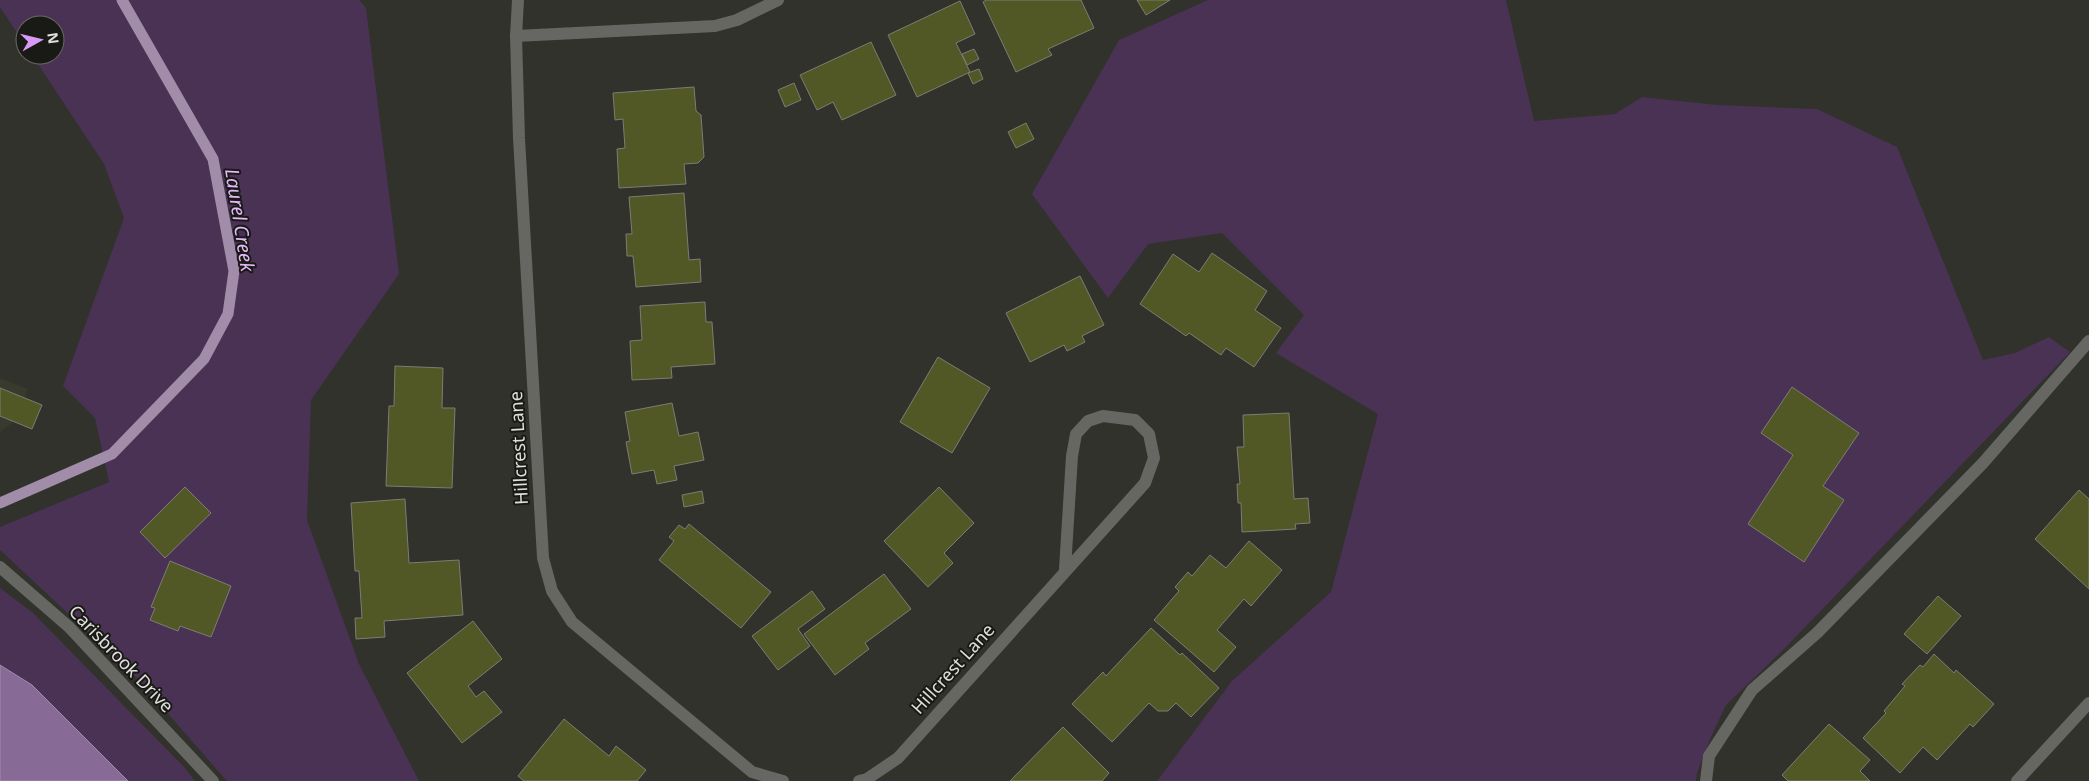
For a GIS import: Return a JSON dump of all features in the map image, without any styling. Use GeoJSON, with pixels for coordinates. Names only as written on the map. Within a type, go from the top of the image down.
{"type":"FeatureCollection","features":[{"type":"Feature","properties":{"kind":"street","name":"Hillcrest Lane"},"geometry":{"type":"LineString","coordinates":[[518,0],[516,36],[519,148],[543,558],[552,591],[572,622],[752,772],[783,781]]}},
{"type":"Feature","properties":{"kind":"street"},"geometry":{"type":"LineString","coordinates":[[516,36],[715,26],[737,20],[778,0]]}},
{"type":"Feature","properties":{"kind":"street"},"geometry":{"type":"LineString","coordinates":[[1706,781],[1709,756],[1752,690],[1816,633],[1983,462],[2089,341]]}},
{"type":"Feature","properties":{"kind":"street","name":"Hillcrest Lane"},"geometry":{"type":"LineString","coordinates":[[859,781],[867,779],[898,758],[1145,483],[1154,458],[1149,434],[1135,420],[1103,416],[1088,421],[1076,434],[1072,456],[1066,569]]}},
{"type":"Feature","properties":{"kind":"street","name":"Carisbrook Drive"},"geometry":{"type":"LineString","coordinates":[[0,567],[69,627],[213,781]]}},
{"type":"Feature","properties":{"kind":"street"},"geometry":{"type":"LineString","coordinates":[[2017,781],[2089,702]]}},
{"type":"Feature","properties":{"kind":"shaded area"},"geometry":{"type":"Polygon","coordinates":[[[0,0],[359,0],[366,8],[399,274],[311,400],[307,520],[359,664],[419,781],[227,781],[133,674],[0,550],[0,527],[109,482],[95,418],[63,386],[124,218],[104,164],[39,65],[65,65],[65,15],[15,15],[15,30],[0,7],[0,0]]]}},
{"type":"Feature","properties":{"kind":"shaded area"},"geometry":{"type":"Polygon","coordinates":[[[1208,0],[1506,0],[1534,121],[1615,114],[1642,97],[1717,105],[1817,109],[1897,147],[1983,360],[2015,353],[2049,337],[2070,352],[1783,650],[1726,705],[1711,737],[1697,773],[1696,781],[1157,781],[1232,681],[1331,592],[1378,414],[1276,353],[1304,315],[1222,233],[1148,244],[1108,298],[1032,194],[1119,40],[1208,0]]]}},
{"type":"Feature","properties":{"kind":"shaded area"},"geometry":{"type":"Polygon","coordinates":[[[0,378],[28,389],[16,420],[0,432],[0,378]]]}},
{"type":"Feature","properties":{"kind":"shaded area"},"geometry":{"type":"Polygon","coordinates":[[[0,588],[33,613],[184,767],[195,781],[128,781],[32,685],[0,665],[0,588]]]}},
{"type":"Feature","properties":{"kind":"shaded area"},"geometry":{"type":"Polygon","coordinates":[[[0,665],[32,685],[128,781],[0,781],[0,665]]]}},
{"type":"Feature","properties":{"kind":"building"},"geometry":{"type":"Polygon","coordinates":[[[986,0],[1081,0],[1094,28],[1048,49],[1052,55],[1016,72],[983,2],[986,0]]]}},
{"type":"Feature","properties":{"kind":"building"},"geometry":{"type":"Polygon","coordinates":[[[1137,0],[1170,0],[1146,15],[1137,0]]]}},
{"type":"Feature","properties":{"kind":"building"},"geometry":{"type":"Polygon","coordinates":[[[960,1],[975,34],[956,43],[970,72],[917,97],[888,35],[960,1]]]}},
{"type":"Feature","properties":{"kind":"building"},"geometry":{"type":"Polygon","coordinates":[[[871,42],[896,95],[842,120],[833,102],[817,110],[800,75],[871,42]]]}},
{"type":"Feature","properties":{"kind":"building"},"geometry":{"type":"Polygon","coordinates":[[[974,49],[979,59],[967,65],[962,54],[974,49]]]}},
{"type":"Feature","properties":{"kind":"building"},"geometry":{"type":"Polygon","coordinates":[[[979,69],[983,79],[973,84],[968,73],[979,69]]]}},
{"type":"Feature","properties":{"kind":"building"},"geometry":{"type":"Polygon","coordinates":[[[794,83],[801,100],[785,107],[778,90],[794,83]]]}},
{"type":"Feature","properties":{"kind":"building"},"geometry":{"type":"Polygon","coordinates":[[[694,87],[696,111],[701,115],[704,157],[698,163],[684,164],[686,184],[619,188],[617,149],[625,148],[623,119],[615,120],[613,93],[694,87]]]}},
{"type":"Feature","properties":{"kind":"building"},"geometry":{"type":"Polygon","coordinates":[[[1026,123],[1034,139],[1016,148],[1008,132],[1026,123]]]}},
{"type":"Feature","properties":{"kind":"building"},"geometry":{"type":"Polygon","coordinates":[[[684,193],[689,260],[700,259],[701,282],[636,287],[633,256],[627,256],[626,234],[632,234],[629,197],[684,193]]]}},
{"type":"Feature","properties":{"kind":"building"},"geometry":{"type":"Polygon","coordinates":[[[1212,253],[1267,291],[1255,310],[1281,328],[1254,367],[1226,348],[1221,355],[1189,333],[1186,336],[1140,304],[1173,254],[1199,272],[1212,253]]]}},
{"type":"Feature","properties":{"kind":"building"},"geometry":{"type":"Polygon","coordinates":[[[1080,276],[1104,325],[1082,336],[1085,342],[1067,351],[1064,345],[1030,362],[1006,313],[1080,276]]]}},
{"type":"Feature","properties":{"kind":"building"},"geometry":{"type":"Polygon","coordinates":[[[705,302],[706,322],[712,322],[715,364],[671,367],[672,378],[632,380],[630,341],[642,340],[640,306],[705,302]]]}},
{"type":"Feature","properties":{"kind":"building"},"geometry":{"type":"Polygon","coordinates":[[[938,357],[990,388],[952,453],[900,422],[938,357]]]}},
{"type":"Feature","properties":{"kind":"building"},"geometry":{"type":"Polygon","coordinates":[[[395,366],[443,368],[442,408],[455,408],[452,488],[386,486],[389,406],[394,406],[395,366]]]}},
{"type":"Feature","properties":{"kind":"building"},"geometry":{"type":"Polygon","coordinates":[[[1792,387],[1859,433],[1823,486],[1844,500],[1804,562],[1748,524],[1793,455],[1761,433],[1792,387]]]}},
{"type":"Feature","properties":{"kind":"building"},"geometry":{"type":"Polygon","coordinates":[[[0,388],[42,405],[32,429],[0,416],[0,388]]]}},
{"type":"Feature","properties":{"kind":"building"},"geometry":{"type":"Polygon","coordinates":[[[672,403],[679,436],[698,432],[704,460],[674,466],[677,480],[657,484],[654,470],[632,474],[626,442],[630,441],[625,412],[672,403]]]}},
{"type":"Feature","properties":{"kind":"building"},"geometry":{"type":"Polygon","coordinates":[[[1289,413],[1294,499],[1308,498],[1310,523],[1295,524],[1296,529],[1242,532],[1241,503],[1238,503],[1237,484],[1240,484],[1237,447],[1244,447],[1243,415],[1289,413]]]}},
{"type":"Feature","properties":{"kind":"building"},"geometry":{"type":"Polygon","coordinates":[[[185,487],[211,513],[165,558],[140,532],[185,487]]]}},
{"type":"Feature","properties":{"kind":"building"},"geometry":{"type":"Polygon","coordinates":[[[939,487],[974,523],[944,553],[953,563],[928,587],[884,541],[939,487]]]}},
{"type":"Feature","properties":{"kind":"building"},"geometry":{"type":"Polygon","coordinates":[[[2079,490],[2089,499],[2089,589],[2035,539],[2079,490]]]}},
{"type":"Feature","properties":{"kind":"building"},"geometry":{"type":"Polygon","coordinates":[[[702,491],[704,503],[684,507],[682,495],[702,491]]]}},
{"type":"Feature","properties":{"kind":"building"},"geometry":{"type":"Polygon","coordinates":[[[405,499],[409,563],[459,560],[463,615],[384,621],[385,637],[356,639],[355,618],[362,618],[359,571],[355,571],[351,503],[405,499]]]}},
{"type":"Feature","properties":{"kind":"building"},"geometry":{"type":"Polygon","coordinates":[[[689,524],[771,592],[741,628],[659,560],[674,541],[669,537],[679,525],[685,529],[689,524]]]}},
{"type":"Feature","properties":{"kind":"building"},"geometry":{"type":"Polygon","coordinates":[[[1249,541],[1282,570],[1251,606],[1244,599],[1217,630],[1236,647],[1214,672],[1154,620],[1179,591],[1175,587],[1188,572],[1192,576],[1210,555],[1226,568],[1249,541]]]}},
{"type":"Feature","properties":{"kind":"building"},"geometry":{"type":"Polygon","coordinates":[[[170,561],[231,586],[211,637],[180,626],[178,631],[150,620],[155,608],[151,607],[170,561]]]}},
{"type":"Feature","properties":{"kind":"building"},"geometry":{"type":"Polygon","coordinates":[[[884,574],[911,609],[865,643],[869,649],[835,675],[804,634],[884,574]]]}},
{"type":"Feature","properties":{"kind":"building"},"geometry":{"type":"Polygon","coordinates":[[[812,591],[825,609],[798,629],[810,646],[778,670],[752,636],[812,591]]]}},
{"type":"Feature","properties":{"kind":"building"},"geometry":{"type":"Polygon","coordinates":[[[1938,596],[1961,616],[1927,654],[1904,634],[1938,596]]]}},
{"type":"Feature","properties":{"kind":"building"},"geometry":{"type":"Polygon","coordinates":[[[473,621],[502,659],[468,686],[476,697],[484,691],[502,712],[462,743],[407,673],[473,621]]]}},
{"type":"Feature","properties":{"kind":"building"},"geometry":{"type":"Polygon","coordinates":[[[1151,628],[1180,655],[1182,653],[1219,688],[1191,717],[1176,703],[1168,711],[1158,711],[1149,703],[1112,742],[1072,704],[1103,672],[1106,676],[1151,628]]]}},
{"type":"Feature","properties":{"kind":"building"},"geometry":{"type":"Polygon","coordinates":[[[1934,654],[1954,673],[1956,670],[1994,704],[1973,727],[1970,724],[1937,760],[1923,747],[1900,773],[1863,738],[1886,713],[1884,711],[1905,686],[1902,684],[1920,665],[1923,667],[1934,654]]]}},
{"type":"Feature","properties":{"kind":"building"},"geometry":{"type":"Polygon","coordinates":[[[564,719],[609,756],[616,746],[646,770],[637,781],[524,781],[518,776],[564,719]]]}},
{"type":"Feature","properties":{"kind":"building"},"geometry":{"type":"Polygon","coordinates":[[[1829,724],[1870,760],[1860,771],[1870,781],[1788,781],[1782,775],[1829,724]]]}},
{"type":"Feature","properties":{"kind":"building"},"geometry":{"type":"Polygon","coordinates":[[[1063,727],[1109,773],[1102,781],[1010,781],[1063,727]]]}},
{"type":"Feature","properties":{"kind":"waterway","name":"Laurel Creek"},"geometry":{"type":"LineString","coordinates":[[0,503],[112,454],[204,359],[228,314],[234,271],[213,159],[122,0]]}}]}
